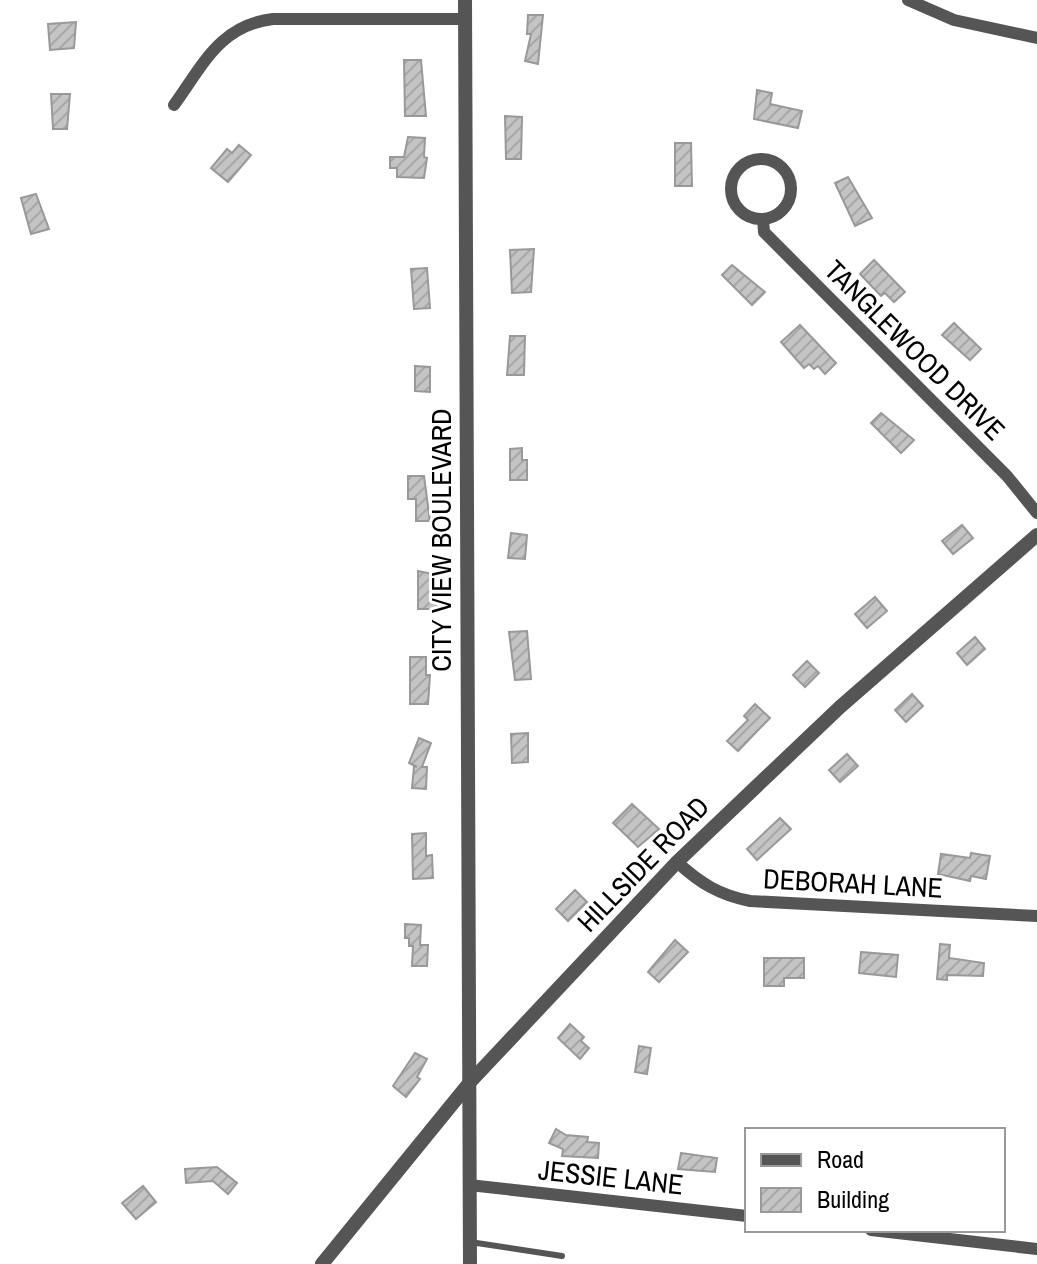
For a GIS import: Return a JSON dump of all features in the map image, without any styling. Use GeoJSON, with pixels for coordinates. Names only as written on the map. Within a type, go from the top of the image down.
{"type":"FeatureCollection","features":[{"type":"Feature","properties":{"kind":"street","name":"CITY VIEW BOULEVARD"},"geometry":{"type":"LineString","coordinates":[[465,0],[470,1264]]}},
{"type":"Feature","properties":{"kind":"street"},"geometry":{"type":"LineString","coordinates":[[908,0],[954,20],[1037,38]]}},
{"type":"Feature","properties":{"kind":"street"},"geometry":{"type":"LineString","coordinates":[[174,105],[225,37],[251,23],[273,19],[465,19]]}},
{"type":"Feature","properties":{"kind":"street","name":"TANGLEWOOD DRIVE"},"geometry":{"type":"LineString","coordinates":[[762,159],[781,167],[790,184],[790,194],[781,211],[763,219],[753,218],[737,207],[730,189],[732,179],[744,164],[762,159]]}},
{"type":"Feature","properties":{"kind":"street","name":"TANGLEWOOD DRIVE"},"geometry":{"type":"LineString","coordinates":[[763,219],[764,232],[1007,476],[1037,513]]}},
{"type":"Feature","properties":{"kind":"street","name":"HILLSIDE ROAD"},"geometry":{"type":"LineString","coordinates":[[322,1264],[471,1081],[677,862],[840,707],[1037,535]]}},
{"type":"Feature","properties":{"kind":"street","name":"DEBORAH LANE"},"geometry":{"type":"LineString","coordinates":[[677,862],[702,885],[730,898],[1037,916]]}},
{"type":"Feature","properties":{"kind":"street","name":"JESSIE LANE"},"geometry":{"type":"LineString","coordinates":[[469,1185],[745,1216]]}},
{"type":"Feature","properties":{"kind":"street"},"geometry":{"type":"LineString","coordinates":[[888,1232],[1037,1249]]}},
{"type":"Feature","properties":{"kind":"lane"},"geometry":{"type":"LineString","coordinates":[[470,1242],[562,1256]]}},
{"type":"Feature","properties":{"kind":"building"},"geometry":{"type":"Polygon","coordinates":[[[528,15],[543,15],[538,64],[525,61],[531,34],[527,34],[528,15]]]}},
{"type":"Feature","properties":{"kind":"building"},"geometry":{"type":"Polygon","coordinates":[[[76,22],[74,48],[50,50],[48,24],[76,22]]]}},
{"type":"Feature","properties":{"kind":"building"},"geometry":{"type":"Polygon","coordinates":[[[404,60],[421,60],[426,116],[405,116],[404,60]]]}},
{"type":"Feature","properties":{"kind":"building"},"geometry":{"type":"Polygon","coordinates":[[[757,90],[772,93],[770,104],[802,111],[798,128],[754,119],[757,90]]]}},
{"type":"Feature","properties":{"kind":"building"},"geometry":{"type":"Polygon","coordinates":[[[51,94],[70,94],[67,129],[53,129],[51,94]]]}},
{"type":"Feature","properties":{"kind":"building"},"geometry":{"type":"Polygon","coordinates":[[[505,116],[522,117],[521,159],[506,159],[505,116]]]}},
{"type":"Feature","properties":{"kind":"building"},"geometry":{"type":"Polygon","coordinates":[[[408,137],[425,138],[424,157],[427,158],[424,178],[397,177],[397,168],[390,168],[390,157],[404,157],[408,137]]]}},
{"type":"Feature","properties":{"kind":"building"},"geometry":{"type":"Polygon","coordinates":[[[675,143],[691,143],[692,186],[675,186],[675,143]]]}},
{"type":"Feature","properties":{"kind":"building"},"geometry":{"type":"Polygon","coordinates":[[[239,145],[251,155],[228,182],[211,168],[227,149],[232,153],[239,145]]]}},
{"type":"Feature","properties":{"kind":"building"},"geometry":{"type":"Polygon","coordinates":[[[848,177],[872,218],[855,226],[835,183],[848,177]]]}},
{"type":"Feature","properties":{"kind":"building"},"geometry":{"type":"Polygon","coordinates":[[[36,194],[49,229],[31,234],[21,198],[36,194]]]}},
{"type":"Feature","properties":{"kind":"building"},"geometry":{"type":"Polygon","coordinates":[[[534,249],[531,292],[512,293],[510,250],[534,249]]]}},
{"type":"Feature","properties":{"kind":"building"},"geometry":{"type":"Polygon","coordinates":[[[874,260],[905,292],[894,302],[885,293],[881,296],[860,274],[874,260]]]}},
{"type":"Feature","properties":{"kind":"building"},"geometry":{"type":"Polygon","coordinates":[[[732,265],[765,292],[752,305],[722,275],[732,265]]]}},
{"type":"Feature","properties":{"kind":"building"},"geometry":{"type":"Polygon","coordinates":[[[427,268],[430,308],[414,309],[411,269],[427,268]]]}},
{"type":"Feature","properties":{"kind":"building"},"geometry":{"type":"Polygon","coordinates":[[[954,323],[981,349],[970,360],[942,335],[954,323]]]}},
{"type":"Feature","properties":{"kind":"building"},"geometry":{"type":"Polygon","coordinates":[[[800,325],[836,363],[825,374],[818,366],[814,369],[809,364],[804,368],[781,342],[800,325]]]}},
{"type":"Feature","properties":{"kind":"building"},"geometry":{"type":"Polygon","coordinates":[[[510,336],[525,336],[524,375],[507,375],[510,336]]]}},
{"type":"Feature","properties":{"kind":"building"},"geometry":{"type":"Polygon","coordinates":[[[415,366],[430,367],[430,392],[415,391],[415,366]]]}},
{"type":"Feature","properties":{"kind":"building"},"geometry":{"type":"Polygon","coordinates":[[[881,413],[914,440],[901,453],[871,423],[881,413]]]}},
{"type":"Feature","properties":{"kind":"building"},"geometry":{"type":"Polygon","coordinates":[[[522,448],[522,460],[527,460],[527,480],[510,480],[510,449],[522,448]]]}},
{"type":"Feature","properties":{"kind":"building"},"geometry":{"type":"Polygon","coordinates":[[[408,476],[424,476],[430,521],[416,521],[416,499],[408,499],[408,476]]]}},
{"type":"Feature","properties":{"kind":"building"},"geometry":{"type":"Polygon","coordinates":[[[962,525],[973,538],[953,554],[942,541],[962,525]]]}},
{"type":"Feature","properties":{"kind":"building"},"geometry":{"type":"Polygon","coordinates":[[[511,533],[527,535],[525,559],[508,558],[511,533]]]}},
{"type":"Feature","properties":{"kind":"building"},"geometry":{"type":"Polygon","coordinates":[[[418,571],[433,574],[437,609],[418,609],[418,571]]]}},
{"type":"Feature","properties":{"kind":"building"},"geometry":{"type":"Polygon","coordinates":[[[875,597],[887,611],[867,628],[855,614],[875,597]]]}},
{"type":"Feature","properties":{"kind":"building"},"geometry":{"type":"Polygon","coordinates":[[[527,631],[531,679],[515,680],[509,632],[527,631]]]}},
{"type":"Feature","properties":{"kind":"building"},"geometry":{"type":"Polygon","coordinates":[[[975,637],[985,649],[967,665],[957,653],[975,637]]]}},
{"type":"Feature","properties":{"kind":"building"},"geometry":{"type":"Polygon","coordinates":[[[410,657],[426,657],[426,675],[430,675],[428,704],[410,704],[410,657]]]}},
{"type":"Feature","properties":{"kind":"building"},"geometry":{"type":"Polygon","coordinates":[[[807,661],[819,673],[805,687],[793,675],[807,661]]]}},
{"type":"Feature","properties":{"kind":"building"},"geometry":{"type":"Polygon","coordinates":[[[912,694],[923,706],[906,722],[895,710],[912,694]]]}},
{"type":"Feature","properties":{"kind":"building"},"geometry":{"type":"Polygon","coordinates":[[[755,704],[770,718],[738,751],[727,741],[748,720],[744,716],[755,704]]]}},
{"type":"Feature","properties":{"kind":"building"},"geometry":{"type":"Polygon","coordinates":[[[528,733],[528,762],[512,763],[511,734],[528,733]]]}},
{"type":"Feature","properties":{"kind":"building"},"geometry":{"type":"Polygon","coordinates":[[[419,738],[431,743],[422,767],[427,767],[426,789],[412,788],[414,766],[417,767],[409,763],[419,738]]]}},
{"type":"Feature","properties":{"kind":"building"},"geometry":{"type":"Polygon","coordinates":[[[847,754],[858,766],[840,782],[829,770],[847,754]]]}},
{"type":"Feature","properties":{"kind":"building"},"geometry":{"type":"Polygon","coordinates":[[[632,804],[659,829],[638,847],[613,823],[632,804]]]}},
{"type":"Feature","properties":{"kind":"building"},"geometry":{"type":"Polygon","coordinates":[[[780,818],[791,829],[757,860],[747,849],[780,818]]]}},
{"type":"Feature","properties":{"kind":"building"},"geometry":{"type":"Polygon","coordinates":[[[426,833],[426,856],[432,855],[433,878],[413,879],[412,834],[426,833]]]}},
{"type":"Feature","properties":{"kind":"building"},"geometry":{"type":"Polygon","coordinates":[[[971,853],[990,856],[986,879],[971,876],[970,881],[938,874],[941,854],[970,858],[971,853]]]}},
{"type":"Feature","properties":{"kind":"building"},"geometry":{"type":"Polygon","coordinates":[[[575,890],[587,902],[568,921],[556,909],[575,890]]]}},
{"type":"Feature","properties":{"kind":"building"},"geometry":{"type":"Polygon","coordinates":[[[405,924],[421,925],[420,945],[428,945],[427,966],[412,966],[413,946],[409,946],[409,938],[405,938],[405,924]]]}},
{"type":"Feature","properties":{"kind":"building"},"geometry":{"type":"Polygon","coordinates":[[[675,940],[688,952],[659,982],[648,972],[675,940]]]}},
{"type":"Feature","properties":{"kind":"building"},"geometry":{"type":"Polygon","coordinates":[[[940,944],[950,945],[949,958],[984,963],[983,976],[947,975],[947,980],[937,979],[940,944]]]}},
{"type":"Feature","properties":{"kind":"building"},"geometry":{"type":"Polygon","coordinates":[[[861,952],[898,955],[896,977],[859,973],[861,952]]]}},
{"type":"Feature","properties":{"kind":"building"},"geometry":{"type":"Polygon","coordinates":[[[764,958],[804,958],[804,978],[784,978],[784,986],[764,986],[764,958]]]}},
{"type":"Feature","properties":{"kind":"building"},"geometry":{"type":"Polygon","coordinates":[[[570,1024],[584,1037],[581,1041],[589,1048],[580,1059],[558,1038],[570,1024]]]}},
{"type":"Feature","properties":{"kind":"building"},"geometry":{"type":"Polygon","coordinates":[[[639,1046],[651,1048],[647,1074],[635,1072],[639,1046]]]}},
{"type":"Feature","properties":{"kind":"building"},"geometry":{"type":"Polygon","coordinates":[[[415,1053],[427,1059],[417,1077],[420,1079],[406,1097],[393,1086],[415,1053]]]}},
{"type":"Feature","properties":{"kind":"building"},"geometry":{"type":"Polygon","coordinates":[[[556,1129],[566,1135],[588,1137],[587,1142],[599,1143],[598,1158],[562,1156],[563,1149],[549,1143],[556,1129]]]}},
{"type":"Feature","properties":{"kind":"building"},"geometry":{"type":"Polygon","coordinates":[[[681,1153],[717,1158],[715,1172],[678,1169],[681,1153]]]}},
{"type":"Feature","properties":{"kind":"building"},"geometry":{"type":"Polygon","coordinates":[[[217,1167],[237,1183],[228,1194],[213,1181],[186,1183],[185,1169],[217,1167]]]}},
{"type":"Feature","properties":{"kind":"building"},"geometry":{"type":"Polygon","coordinates":[[[143,1186],[156,1202],[136,1219],[122,1203],[143,1186]]]}}]}
